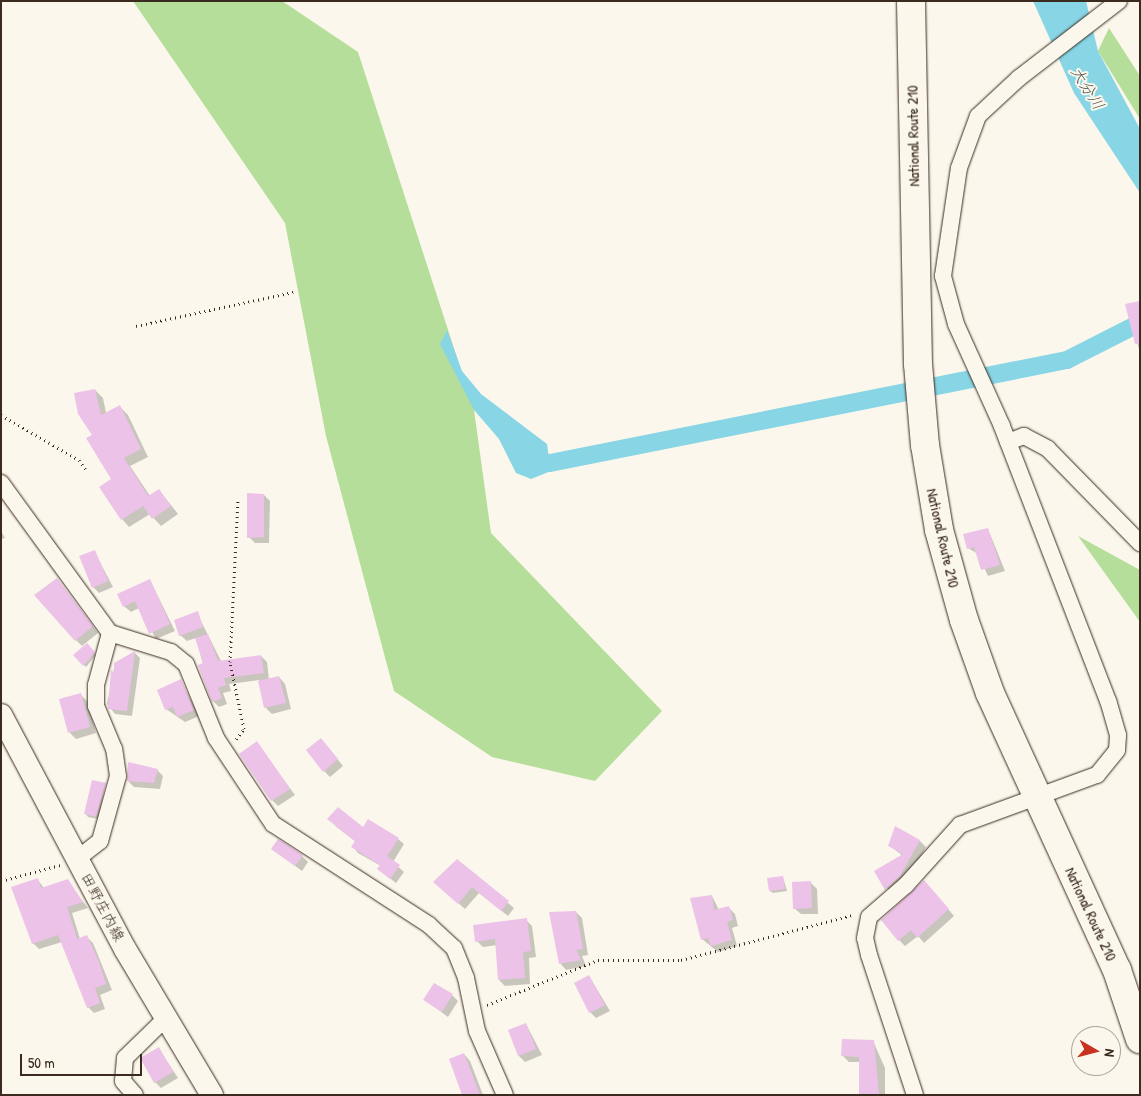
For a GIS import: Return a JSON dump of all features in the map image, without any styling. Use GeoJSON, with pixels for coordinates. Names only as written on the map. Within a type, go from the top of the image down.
{"type":"FeatureCollection","features":[{"type":"Feature","properties":{"kind":"highway","name":"National Route 210"},"geometry":{"type":"LineString","coordinates":[[911,1],[918,364],[921,416],[937,521],[964,620],[1037,796],[1117,970],[1140,1039]]}},
{"type":"Feature","properties":{"kind":"main road","name":"田野庄内線"},"geometry":{"type":"LineString","coordinates":[[1,715],[165,1018],[212,1095]]}},
{"type":"Feature","properties":{"kind":"street"},"geometry":{"type":"LineString","coordinates":[[915,1095],[868,955],[865,938],[869,917],[906,885],[960,825],[1106,770],[1117,750],[1118,735],[1008,442],[956,324],[943,276],[957,180],[973,124],[990,102],[1119,1]]}},
{"type":"Feature","properties":{"kind":"street"},"geometry":{"type":"LineString","coordinates":[[1008,442],[1024,436],[1048,449],[1140,543]]}},
{"type":"Feature","properties":{"kind":"street"},"geometry":{"type":"LineString","coordinates":[[1,483],[110,632],[171,652],[186,664],[226,754],[273,824],[429,925],[454,948],[474,1009],[480,1039],[505,1095]]}},
{"type":"Feature","properties":{"kind":"street"},"geometry":{"type":"LineString","coordinates":[[77,858],[100,841],[118,776],[114,749],[96,706],[96,686],[110,632]]}},
{"type":"Feature","properties":{"kind":"street"},"geometry":{"type":"LineString","coordinates":[[135,1095],[124,1080],[125,1058],[165,1018]]}},
{"type":"Feature","properties":{"kind":"path"},"geometry":{"type":"LineString","coordinates":[[136,326],[293,292]]}},
{"type":"Feature","properties":{"kind":"path"},"geometry":{"type":"LineString","coordinates":[[1,415],[79,460],[86,470]]}},
{"type":"Feature","properties":{"kind":"path"},"geometry":{"type":"LineString","coordinates":[[226,754],[244,729],[230,662],[238,500]]}},
{"type":"Feature","properties":{"kind":"path"},"geometry":{"type":"LineString","coordinates":[[1,881],[77,858]]}},
{"type":"Feature","properties":{"kind":"path"},"geometry":{"type":"LineString","coordinates":[[474,1009],[519,996],[598,960],[681,960],[847,914],[869,917]]}},
{"type":"Feature","properties":{"kind":"green space"},"geometry":{"type":"Polygon","coordinates":[[[133,1],[282,1],[358,52],[474,410],[491,533],[662,711],[595,781],[492,757],[394,691],[326,436],[285,223],[133,1]]]}},
{"type":"Feature","properties":{"kind":"green space"},"geometry":{"type":"Polygon","coordinates":[[[1109,28],[1140,76],[1140,119],[1098,51],[1109,28]]]}},
{"type":"Feature","properties":{"kind":"green space"},"geometry":{"type":"Polygon","coordinates":[[[1078,536],[1140,570],[1140,622],[1078,536]]]}},
{"type":"Feature","properties":{"kind":"water","name":"大分川"},"geometry":{"type":"Polygon","coordinates":[[[1033,1],[1086,1],[1098,51],[1140,129],[1140,193],[1074,93],[1033,1]]]}},
{"type":"Feature","properties":{"kind":"water"},"geometry":{"type":"Polygon","coordinates":[[[447,330],[462,371],[481,394],[547,444],[551,471],[531,479],[516,473],[499,439],[474,410],[440,344],[447,330]]]}},
{"type":"Feature","properties":{"kind":"building"},"geometry":{"type":"Polygon","coordinates":[[[1140,301],[1140,344],[1135,344],[1125,304],[1140,301]]]}},
{"type":"Feature","properties":{"kind":"building"},"geometry":{"type":"Polygon","coordinates":[[[95,389],[101,415],[120,405],[141,449],[124,458],[148,496],[159,489],[171,506],[152,519],[143,506],[121,520],[99,487],[111,479],[86,438],[92,435],[78,414],[74,393],[95,389]]]}},
{"type":"Feature","properties":{"kind":"building"},"geometry":{"type":"Polygon","coordinates":[[[247,493],[264,494],[264,537],[247,538],[247,493]]]}},
{"type":"Feature","properties":{"kind":"building"},"geometry":{"type":"Polygon","coordinates":[[[988,528],[1000,565],[981,570],[974,547],[967,549],[963,534],[988,528]]]}},
{"type":"Feature","properties":{"kind":"building"},"geometry":{"type":"Polygon","coordinates":[[[95,550],[108,581],[92,588],[79,556],[95,550]]]}},
{"type":"Feature","properties":{"kind":"building"},"geometry":{"type":"Polygon","coordinates":[[[57,578],[93,626],[75,641],[34,595],[57,578]]]}},
{"type":"Feature","properties":{"kind":"building"},"geometry":{"type":"Polygon","coordinates":[[[150,579],[170,624],[149,634],[135,601],[123,607],[117,594],[150,579]]]}},
{"type":"Feature","properties":{"kind":"building"},"geometry":{"type":"Polygon","coordinates":[[[198,611],[203,627],[179,636],[174,620],[198,611]]]}},
{"type":"Feature","properties":{"kind":"building"},"geometry":{"type":"Polygon","coordinates":[[[208,634],[218,661],[261,655],[264,673],[224,678],[226,685],[218,688],[222,698],[212,702],[198,665],[203,663],[195,638],[208,634]]]}},
{"type":"Feature","properties":{"kind":"building"},"geometry":{"type":"Polygon","coordinates":[[[87,643],[95,652],[83,666],[73,655],[87,643]]]}},
{"type":"Feature","properties":{"kind":"building"},"geometry":{"type":"Polygon","coordinates":[[[135,651],[127,711],[108,709],[111,670],[114,673],[114,663],[135,651]]]}},
{"type":"Feature","properties":{"kind":"building"},"geometry":{"type":"Polygon","coordinates":[[[279,676],[286,703],[264,708],[258,681],[279,676]]]}},
{"type":"Feature","properties":{"kind":"building"},"geometry":{"type":"Polygon","coordinates":[[[181,679],[194,710],[177,717],[173,707],[165,710],[157,690],[181,679]]]}},
{"type":"Feature","properties":{"kind":"building"},"geometry":{"type":"Polygon","coordinates":[[[81,693],[90,727],[68,733],[59,699],[81,693]]]}},
{"type":"Feature","properties":{"kind":"building"},"geometry":{"type":"Polygon","coordinates":[[[321,738],[338,759],[323,772],[306,750],[321,738]]]}},
{"type":"Feature","properties":{"kind":"building"},"geometry":{"type":"Polygon","coordinates":[[[257,741],[290,789],[271,801],[239,754],[257,741]]]}},
{"type":"Feature","properties":{"kind":"building"},"geometry":{"type":"Polygon","coordinates":[[[128,762],[158,769],[154,783],[127,781],[128,762]]]}},
{"type":"Feature","properties":{"kind":"building"},"geometry":{"type":"Polygon","coordinates":[[[92,780],[106,783],[96,817],[84,814],[92,780]]]}},
{"type":"Feature","properties":{"kind":"building"},"geometry":{"type":"Polygon","coordinates":[[[338,807],[363,827],[368,819],[399,838],[387,856],[400,865],[390,879],[377,869],[380,865],[351,847],[355,841],[327,819],[338,807]]]}},
{"type":"Feature","properties":{"kind":"building"},"geometry":{"type":"Polygon","coordinates":[[[895,826],[920,840],[900,876],[885,890],[874,871],[903,854],[888,846],[895,826]]]}},
{"type":"Feature","properties":{"kind":"building"},"geometry":{"type":"Polygon","coordinates":[[[278,839],[303,855],[295,866],[271,849],[278,839]]]}},
{"type":"Feature","properties":{"kind":"building"},"geometry":{"type":"Polygon","coordinates":[[[457,859],[509,901],[501,911],[472,887],[458,904],[433,882],[457,859]]]}},
{"type":"Feature","properties":{"kind":"building"},"geometry":{"type":"Polygon","coordinates":[[[783,876],[785,889],[769,891],[767,878],[783,876]]]}},
{"type":"Feature","properties":{"kind":"building"},"geometry":{"type":"Polygon","coordinates":[[[38,878],[41,888],[68,879],[83,902],[67,907],[77,939],[87,935],[99,962],[106,984],[95,988],[100,1003],[87,1008],[58,935],[32,944],[11,887],[38,878]]]}},
{"type":"Feature","properties":{"kind":"building"},"geometry":{"type":"Polygon","coordinates":[[[924,880],[949,909],[917,938],[911,930],[898,941],[881,920],[924,880]]]}},
{"type":"Feature","properties":{"kind":"building"},"geometry":{"type":"Polygon","coordinates":[[[811,881],[812,908],[793,909],[792,882],[811,881]]]}},
{"type":"Feature","properties":{"kind":"building"},"geometry":{"type":"Polygon","coordinates":[[[712,895],[714,910],[729,906],[733,920],[727,922],[732,940],[711,946],[708,938],[701,940],[690,898],[712,895]]]}},
{"type":"Feature","properties":{"kind":"building"},"geometry":{"type":"Polygon","coordinates":[[[576,911],[583,949],[576,950],[581,960],[559,964],[549,912],[576,911]]]}},
{"type":"Feature","properties":{"kind":"building"},"geometry":{"type":"Polygon","coordinates":[[[527,918],[531,951],[523,952],[525,978],[498,980],[495,939],[475,942],[473,925],[527,918]]]}},
{"type":"Feature","properties":{"kind":"building"},"geometry":{"type":"Polygon","coordinates":[[[589,975],[605,1005],[589,1013],[574,983],[589,975]]]}},
{"type":"Feature","properties":{"kind":"building"},"geometry":{"type":"Polygon","coordinates":[[[434,983],[453,994],[442,1012],[423,1000],[434,983]]]}},
{"type":"Feature","properties":{"kind":"building"},"geometry":{"type":"Polygon","coordinates":[[[526,1023],[536,1049],[518,1056],[508,1030],[526,1023]]]}},
{"type":"Feature","properties":{"kind":"building"},"geometry":{"type":"Polygon","coordinates":[[[842,1039],[874,1040],[879,1095],[859,1095],[859,1057],[841,1056],[842,1039]]]}},
{"type":"Feature","properties":{"kind":"building"},"geometry":{"type":"Polygon","coordinates":[[[159,1047],[173,1072],[154,1083],[140,1058],[159,1047]]]}},
{"type":"Feature","properties":{"kind":"building"},"geometry":{"type":"Polygon","coordinates":[[[464,1053],[480,1095],[462,1095],[449,1059],[464,1053]]]}},
{"type":"Feature","properties":{"kind":"waterway"},"geometry":{"type":"LineString","coordinates":[[550,463],[1067,360],[1140,323]]}}]}
